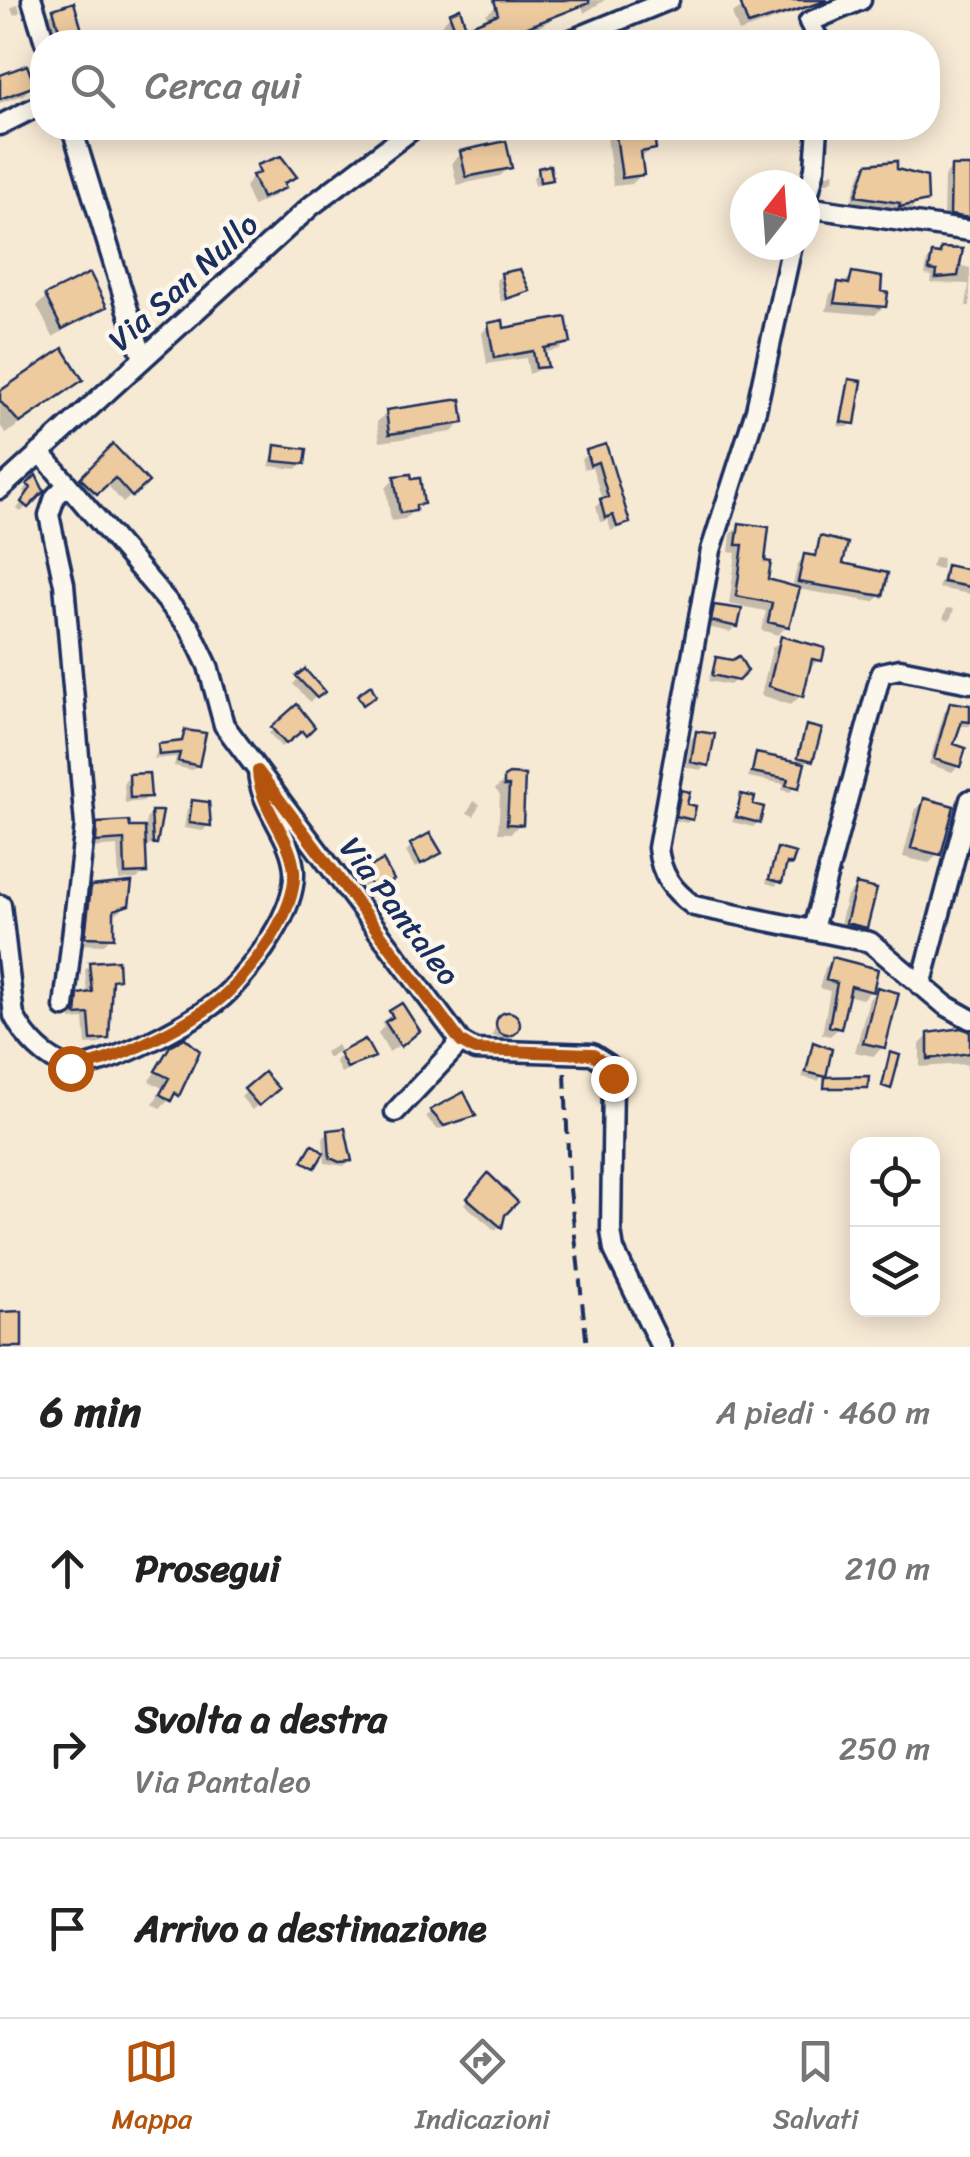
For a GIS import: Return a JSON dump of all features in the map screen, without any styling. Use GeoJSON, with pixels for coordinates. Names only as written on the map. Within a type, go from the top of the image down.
{"type":"FeatureCollection","features":[{"type":"Feature","properties":{"kind":"street"},"geometry":{"type":"LineString","coordinates":[[32,0],[41,30]]}},
{"type":"Feature","properties":{"kind":"street"},"geometry":{"type":"LineString","coordinates":[[595,30],[669,0]]}},
{"type":"Feature","properties":{"kind":"street"},"geometry":{"type":"LineString","coordinates":[[813,30],[809,22],[862,0]]}},
{"type":"Feature","properties":{"kind":"street"},"geometry":{"type":"LineString","coordinates":[[0,126],[30,110]]}},
{"type":"Feature","properties":{"kind":"street"},"geometry":{"type":"LineString","coordinates":[[76,140],[143,359]]}},
{"type":"Feature","properties":{"kind":"street","name":"Via San Nullo"},"geometry":{"type":"LineString","coordinates":[[0,488],[311,206],[398,140]]}},
{"type":"Feature","properties":{"kind":"street"},"geometry":{"type":"LineString","coordinates":[[812,170],[816,140]]}},
{"type":"Feature","properties":{"kind":"street"},"geometry":{"type":"LineString","coordinates":[[820,210],[970,231]]}},
{"type":"Feature","properties":{"kind":"street"},"geometry":{"type":"LineString","coordinates":[[789,260],[756,410],[712,550],[658,848],[662,870],[672,887],[694,906],[870,942],[922,986],[970,1019]]}},
{"type":"Feature","properties":{"kind":"street","name":"Via Pantaleo"},"geometry":{"type":"LineString","coordinates":[[40,452],[190,628],[208,666],[224,724],[461,1042]]}},
{"type":"Feature","properties":{"kind":"street"},"geometry":{"type":"LineString","coordinates":[[64,1007],[85,825],[64,584],[49,515],[55,496],[67,485]]}},
{"type":"Feature","properties":{"kind":"street"},"geometry":{"type":"LineString","coordinates":[[813,929],[881,672],[900,669],[970,684]]}},
{"type":"Feature","properties":{"kind":"street"},"geometry":{"type":"LineString","coordinates":[[1,905],[14,1016],[22,1032],[48,1056],[70,1068],[140,1046],[228,991],[289,901],[294,867],[259,794],[258,771]]}},
{"type":"Feature","properties":{"kind":"street"},"geometry":{"type":"LineString","coordinates":[[922,986],[970,800]]}},
{"type":"Feature","properties":{"kind":"street"},"geometry":{"type":"LineString","coordinates":[[395,1112],[461,1042],[475,1050],[592,1054],[608,1065],[613,1078],[614,1250],[661,1347]]}},
{"type":"Feature","properties":{"kind":"building"},"geometry":{"type":"Polygon","coordinates":[[[494,0],[589,0],[526,30],[455,30],[449,13],[460,8],[466,27],[498,14],[494,0]]]}},
{"type":"Feature","properties":{"kind":"building"},"geometry":{"type":"Polygon","coordinates":[[[826,1],[748,25],[740,2],[826,1]]]}},
{"type":"Feature","properties":{"kind":"building"},"geometry":{"type":"Polygon","coordinates":[[[74,2],[82,30],[59,30],[53,9],[74,2]]]}},
{"type":"Feature","properties":{"kind":"building"},"geometry":{"type":"Polygon","coordinates":[[[27,65],[30,88],[0,99],[0,75],[27,65]]]}},
{"type":"Feature","properties":{"kind":"building"},"geometry":{"type":"Polygon","coordinates":[[[617,140],[655,140],[656,149],[641,152],[644,175],[622,178],[617,140]]]}},
{"type":"Feature","properties":{"kind":"building"},"geometry":{"type":"Polygon","coordinates":[[[506,141],[512,168],[466,177],[460,151],[506,141]]]}},
{"type":"Feature","properties":{"kind":"building"},"geometry":{"type":"Polygon","coordinates":[[[281,156],[297,177],[284,183],[286,188],[262,198],[252,175],[260,173],[257,165],[281,156]]]}},
{"type":"Feature","properties":{"kind":"building"},"geometry":{"type":"Polygon","coordinates":[[[897,161],[897,169],[927,177],[928,201],[899,207],[900,203],[856,196],[867,164],[897,161]]]}},
{"type":"Feature","properties":{"kind":"building"},"geometry":{"type":"Polygon","coordinates":[[[550,165],[553,180],[540,182],[538,168],[550,165]]]}},
{"type":"Feature","properties":{"kind":"building"},"geometry":{"type":"Polygon","coordinates":[[[951,166],[970,166],[970,218],[950,215],[951,166]]]}},
{"type":"Feature","properties":{"kind":"building"},"geometry":{"type":"Polygon","coordinates":[[[941,248],[963,249],[958,276],[936,278],[937,271],[929,270],[932,253],[940,254],[941,248]]]}},
{"type":"Feature","properties":{"kind":"building"},"geometry":{"type":"Polygon","coordinates":[[[520,269],[530,291],[506,299],[501,273],[520,269]]]}},
{"type":"Feature","properties":{"kind":"building"},"geometry":{"type":"Polygon","coordinates":[[[852,272],[882,277],[881,291],[888,293],[886,307],[834,303],[838,282],[849,284],[852,272]]]}},
{"type":"Feature","properties":{"kind":"building"},"geometry":{"type":"Polygon","coordinates":[[[90,273],[107,307],[62,329],[45,295],[90,273]]]}},
{"type":"Feature","properties":{"kind":"building"},"geometry":{"type":"Polygon","coordinates":[[[566,317],[571,343],[544,348],[548,367],[536,368],[533,351],[494,358],[488,323],[503,320],[504,328],[566,317]]]}},
{"type":"Feature","properties":{"kind":"building"},"geometry":{"type":"Polygon","coordinates":[[[63,348],[83,380],[20,423],[0,401],[0,391],[63,348]]]}},
{"type":"Feature","properties":{"kind":"building"},"geometry":{"type":"Polygon","coordinates":[[[849,379],[862,381],[855,424],[841,422],[849,379]]]}},
{"type":"Feature","properties":{"kind":"building"},"geometry":{"type":"Polygon","coordinates":[[[461,399],[464,423],[389,434],[386,410],[461,399]]]}},
{"type":"Feature","properties":{"kind":"building"},"geometry":{"type":"Polygon","coordinates":[[[113,444],[149,482],[132,497],[115,478],[97,494],[80,478],[113,444]]]}},
{"type":"Feature","properties":{"kind":"building"},"geometry":{"type":"Polygon","coordinates":[[[606,444],[630,523],[617,527],[613,515],[605,518],[600,499],[608,497],[605,486],[598,462],[590,465],[586,450],[606,444]]]}},
{"type":"Feature","properties":{"kind":"building"},"geometry":{"type":"Polygon","coordinates":[[[275,445],[307,449],[305,464],[273,461],[275,445]]]}},
{"type":"Feature","properties":{"kind":"building"},"geometry":{"type":"Polygon","coordinates":[[[411,474],[412,479],[420,478],[424,504],[416,505],[416,511],[400,513],[394,476],[411,474]]]}},
{"type":"Feature","properties":{"kind":"building"},"geometry":{"type":"Polygon","coordinates":[[[36,475],[44,491],[28,508],[21,502],[31,488],[27,484],[36,475]]]}},
{"type":"Feature","properties":{"kind":"building"},"geometry":{"type":"Polygon","coordinates":[[[739,523],[769,527],[765,561],[771,562],[768,579],[800,588],[789,627],[768,622],[772,603],[736,596],[743,545],[736,545],[739,523]]]}},
{"type":"Feature","properties":{"kind":"building"},"geometry":{"type":"Polygon","coordinates":[[[820,536],[848,543],[843,563],[888,573],[883,596],[798,582],[804,554],[816,556],[820,536]]]}},
{"type":"Feature","properties":{"kind":"building"},"geometry":{"type":"Polygon","coordinates":[[[946,565],[970,570],[970,587],[943,582],[946,565]]]}},
{"type":"Feature","properties":{"kind":"building"},"geometry":{"type":"Polygon","coordinates":[[[714,605],[742,609],[738,627],[711,621],[714,605]]]}},
{"type":"Feature","properties":{"kind":"building"},"geometry":{"type":"Polygon","coordinates":[[[781,636],[825,648],[822,661],[812,659],[803,697],[769,686],[781,636]]]}},
{"type":"Feature","properties":{"kind":"building"},"geometry":{"type":"Polygon","coordinates":[[[739,656],[748,671],[738,681],[712,675],[716,657],[732,660],[739,656]]]}},
{"type":"Feature","properties":{"kind":"building"},"geometry":{"type":"Polygon","coordinates":[[[305,669],[325,692],[317,698],[296,676],[305,669]]]}},
{"type":"Feature","properties":{"kind":"building"},"geometry":{"type":"Polygon","coordinates":[[[371,685],[376,696],[363,705],[357,695],[371,685]]]}},
{"type":"Feature","properties":{"kind":"building"},"geometry":{"type":"Polygon","coordinates":[[[950,702],[970,705],[970,722],[962,721],[954,744],[966,748],[960,767],[934,759],[950,702]]]}},
{"type":"Feature","properties":{"kind":"building"},"geometry":{"type":"Polygon","coordinates":[[[297,704],[315,727],[306,736],[302,731],[286,744],[271,727],[297,704]]]}},
{"type":"Feature","properties":{"kind":"building"},"geometry":{"type":"Polygon","coordinates":[[[806,725],[822,729],[813,761],[798,757],[806,725]]]}},
{"type":"Feature","properties":{"kind":"building"},"geometry":{"type":"Polygon","coordinates":[[[185,730],[206,733],[199,766],[178,761],[180,753],[159,755],[158,744],[182,741],[185,730]]]}},
{"type":"Feature","properties":{"kind":"building"},"geometry":{"type":"Polygon","coordinates":[[[696,731],[715,734],[709,766],[691,762],[696,731]]]}},
{"type":"Feature","properties":{"kind":"building"},"geometry":{"type":"Polygon","coordinates":[[[756,753],[805,763],[799,788],[786,785],[788,779],[752,772],[756,753]]]}},
{"type":"Feature","properties":{"kind":"building"},"geometry":{"type":"Polygon","coordinates":[[[149,773],[151,797],[130,798],[129,774],[149,773]]]}},
{"type":"Feature","properties":{"kind":"building"},"geometry":{"type":"Polygon","coordinates":[[[525,775],[523,825],[507,824],[509,786],[504,786],[504,777],[525,775]]]}},
{"type":"Feature","properties":{"kind":"building"},"geometry":{"type":"Polygon","coordinates":[[[681,790],[690,792],[687,804],[696,806],[693,820],[676,816],[681,790]]]}},
{"type":"Feature","properties":{"kind":"building"},"geometry":{"type":"Polygon","coordinates":[[[741,794],[755,797],[753,804],[764,807],[760,823],[736,817],[741,794]]]}},
{"type":"Feature","properties":{"kind":"building"},"geometry":{"type":"Polygon","coordinates":[[[924,798],[954,806],[941,855],[911,848],[924,798]]]}},
{"type":"Feature","properties":{"kind":"building"},"geometry":{"type":"Polygon","coordinates":[[[192,800],[209,802],[211,826],[189,823],[192,800]]]}},
{"type":"Feature","properties":{"kind":"building"},"geometry":{"type":"Polygon","coordinates":[[[151,811],[163,811],[157,844],[153,844],[151,811]]]}},
{"type":"Feature","properties":{"kind":"building"},"geometry":{"type":"Polygon","coordinates":[[[129,821],[130,827],[145,827],[147,873],[125,874],[124,840],[96,842],[97,823],[129,821]]]}},
{"type":"Feature","properties":{"kind":"building"},"geometry":{"type":"Polygon","coordinates":[[[430,833],[442,853],[421,864],[410,844],[430,833]]]}},
{"type":"Feature","properties":{"kind":"building"},"geometry":{"type":"Polygon","coordinates":[[[777,848],[796,853],[792,865],[787,863],[782,883],[769,879],[777,848]]]}},
{"type":"Feature","properties":{"kind":"building"},"geometry":{"type":"Polygon","coordinates":[[[383,860],[394,880],[374,891],[363,871],[383,860]]]}},
{"type":"Feature","properties":{"kind":"building"},"geometry":{"type":"Polygon","coordinates":[[[132,882],[129,905],[114,910],[114,938],[85,937],[91,886],[132,882]]]}},
{"type":"Feature","properties":{"kind":"building"},"geometry":{"type":"Polygon","coordinates":[[[856,884],[877,889],[867,928],[846,923],[856,884]]]}},
{"type":"Feature","properties":{"kind":"building"},"geometry":{"type":"Polygon","coordinates":[[[832,957],[878,969],[873,992],[851,986],[841,1029],[829,1026],[837,983],[826,980],[832,957]]]}},
{"type":"Feature","properties":{"kind":"building"},"geometry":{"type":"Polygon","coordinates":[[[118,960],[119,979],[112,980],[109,1039],[91,1040],[89,1014],[76,1015],[78,994],[92,992],[89,962],[118,960]]]}},
{"type":"Feature","properties":{"kind":"building"},"geometry":{"type":"Polygon","coordinates":[[[877,987],[899,993],[885,1048],[863,1043],[877,987]]]}},
{"type":"Feature","properties":{"kind":"building"},"geometry":{"type":"Polygon","coordinates":[[[402,1003],[420,1031],[401,1047],[385,1022],[393,1017],[389,1011],[402,1003]]]}},
{"type":"Feature","properties":{"kind":"building"},"geometry":{"type":"Polygon","coordinates":[[[508,1012],[517,1015],[517,1033],[508,1036],[499,1033],[496,1024],[499,1015],[508,1012]]]}},
{"type":"Feature","properties":{"kind":"building"},"geometry":{"type":"Polygon","coordinates":[[[961,1028],[970,1031],[970,1053],[928,1059],[928,1033],[961,1028]]]}},
{"type":"Feature","properties":{"kind":"building"},"geometry":{"type":"Polygon","coordinates":[[[185,1038],[200,1051],[179,1096],[175,1093],[171,1101],[160,1094],[169,1078],[155,1071],[170,1046],[185,1038]]]}},
{"type":"Feature","properties":{"kind":"building"},"geometry":{"type":"Polygon","coordinates":[[[365,1039],[375,1057],[347,1068],[339,1053],[365,1039]]]}},
{"type":"Feature","properties":{"kind":"building"},"geometry":{"type":"Polygon","coordinates":[[[813,1042],[832,1049],[826,1077],[806,1072],[813,1042]]]}},
{"type":"Feature","properties":{"kind":"building"},"geometry":{"type":"Polygon","coordinates":[[[890,1052],[900,1055],[891,1089],[882,1086],[890,1052]]]}},
{"type":"Feature","properties":{"kind":"building"},"geometry":{"type":"Polygon","coordinates":[[[264,1072],[279,1089],[259,1106],[244,1089],[264,1072]]]}},
{"type":"Feature","properties":{"kind":"building"},"geometry":{"type":"Polygon","coordinates":[[[869,1076],[868,1088],[824,1088],[825,1077],[869,1076]]]}},
{"type":"Feature","properties":{"kind":"building"},"geometry":{"type":"Polygon","coordinates":[[[464,1092],[476,1116],[444,1126],[430,1110],[464,1092]]]}},
{"type":"Feature","properties":{"kind":"building"},"geometry":{"type":"Polygon","coordinates":[[[345,1128],[352,1161],[339,1162],[330,1158],[328,1130],[345,1128]]]}},
{"type":"Feature","properties":{"kind":"building"},"geometry":{"type":"Polygon","coordinates":[[[312,1144],[324,1153],[315,1168],[302,1161],[312,1144]]]}},
{"type":"Feature","properties":{"kind":"building"},"geometry":{"type":"Polygon","coordinates":[[[488,1173],[518,1202],[505,1215],[502,1228],[467,1198],[488,1173]]]}},
{"type":"Feature","properties":{"kind":"building"},"geometry":{"type":"Polygon","coordinates":[[[22,1311],[22,1347],[0,1347],[0,1312],[22,1311]]]}},
{"type":"Feature","properties":{"kind":"railway"},"geometry":{"type":"LineString","coordinates":[[565,1073],[569,1180],[587,1347]]}},
{"type":"Feature","properties":{"kind":"route"},"geometry":{"type":"LineString","coordinates":[[70,1068],[140,1046],[216,1002],[249,966],[278,923],[294,885],[294,867],[290,851],[259,794],[258,771],[461,1042],[475,1050],[592,1054],[604,1060],[613,1078]]}}]}
